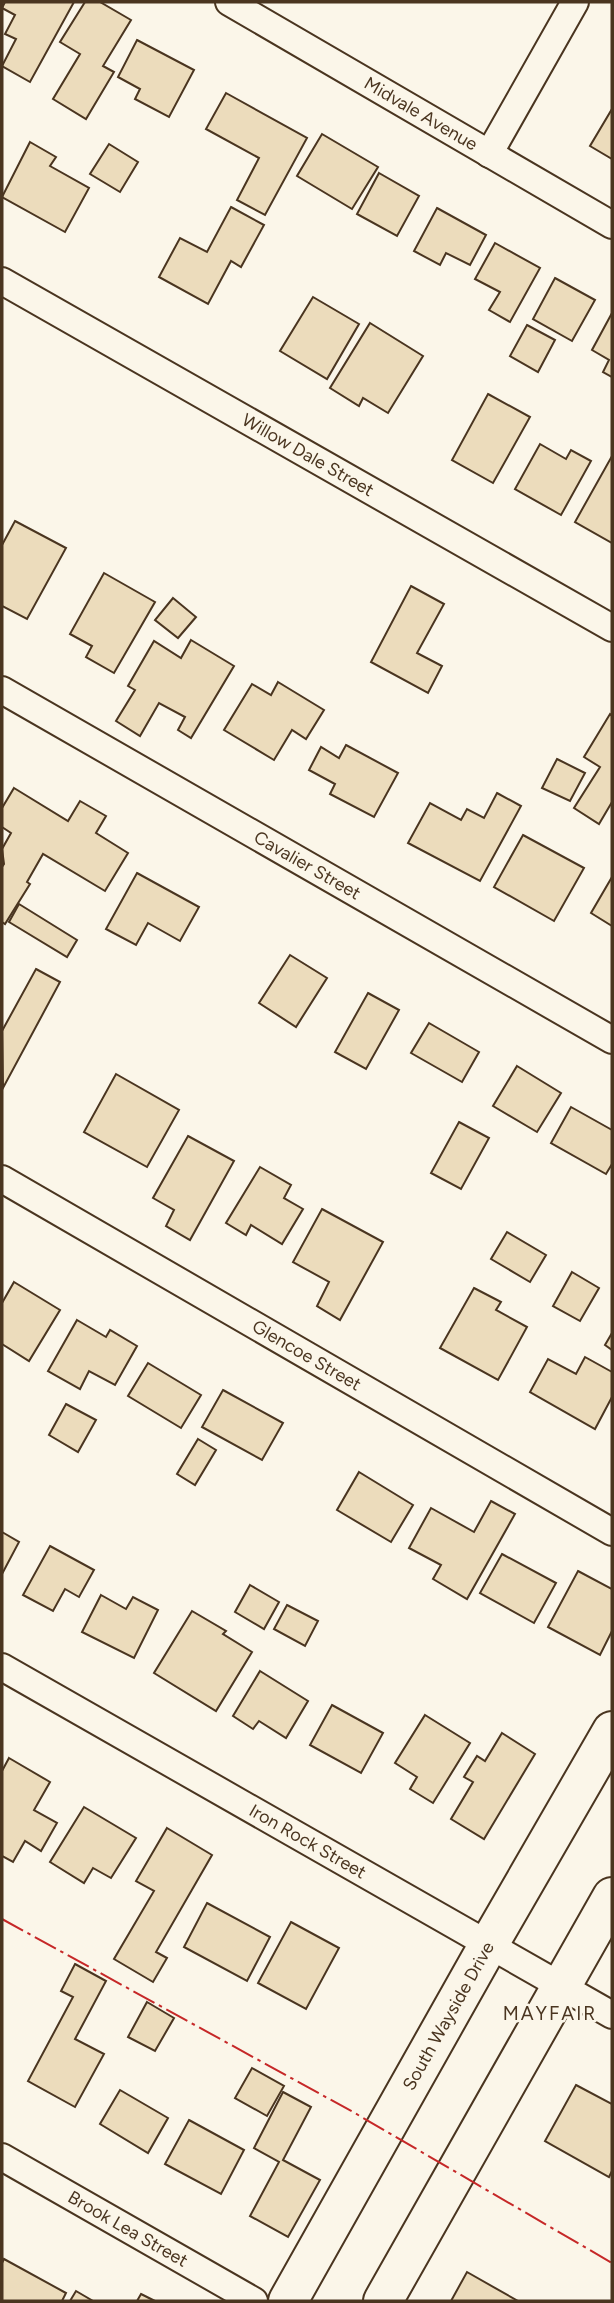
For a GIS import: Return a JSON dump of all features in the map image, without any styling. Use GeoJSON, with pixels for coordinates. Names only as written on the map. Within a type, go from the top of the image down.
{"type":"FeatureCollection","features":[{"type":"Feature","properties":{"kind":"main road","name":"South Wayside Drive"},"geometry":{"type":"LineString","coordinates":[[288,2301],[612,1731]]}},
{"type":"Feature","properties":{"kind":"main road"},"geometry":{"type":"LineString","coordinates":[[383,2301],[612,1897]]}},
{"type":"Feature","properties":{"kind":"street","name":"Midvale Avenue"},"geometry":{"type":"LineString","coordinates":[[229,2],[612,225]]}},
{"type":"Feature","properties":{"kind":"street"},"geometry":{"type":"LineString","coordinates":[[489,154],[575,2]]}},
{"type":"Feature","properties":{"kind":"street","name":"Willow Dale Street"},"geometry":{"type":"LineString","coordinates":[[2,281],[612,628]]}},
{"type":"Feature","properties":{"kind":"street","name":"Cavalier Street"},"geometry":{"type":"LineString","coordinates":[[2,690],[612,1040]]}},
{"type":"Feature","properties":{"kind":"street","name":"Glencoe Street"},"geometry":{"type":"LineString","coordinates":[[2,1179],[612,1532]]}},
{"type":"Feature","properties":{"kind":"street","name":"Iron Rock Street"},"geometry":{"type":"LineString","coordinates":[[2,1667],[612,2015]]}},
{"type":"Feature","properties":{"kind":"street","name":"Brook Lea Street"},"geometry":{"type":"LineString","coordinates":[[2,2157],[254,2301]]}},
{"type":"Feature","properties":{"kind":"building"},"geometry":{"type":"Polygon","coordinates":[[[5,2],[74,2],[30,82],[2,66],[16,39],[5,34],[15,15],[2,8],[5,2]]]}},
{"type":"Feature","properties":{"kind":"building"},"geometry":{"type":"Polygon","coordinates":[[[85,2],[100,2],[131,20],[103,66],[114,72],[86,119],[53,99],[80,54],[60,42],[85,2]]]}},
{"type":"Feature","properties":{"kind":"building"},"geometry":{"type":"Polygon","coordinates":[[[137,40],[194,70],[169,117],[135,99],[140,89],[118,77],[137,40]]]}},
{"type":"Feature","properties":{"kind":"building"},"geometry":{"type":"Polygon","coordinates":[[[226,93],[307,138],[265,215],[237,200],[259,158],[206,129],[226,93]]]}},
{"type":"Feature","properties":{"kind":"building"},"geometry":{"type":"Polygon","coordinates":[[[612,109],[612,159],[590,146],[612,109]]]}},
{"type":"Feature","properties":{"kind":"building"},"geometry":{"type":"Polygon","coordinates":[[[322,134],[378,167],[352,209],[297,176],[322,134]]]}},
{"type":"Feature","properties":{"kind":"building"},"geometry":{"type":"Polygon","coordinates":[[[30,142],[56,157],[50,166],[89,188],[65,232],[2,197],[30,142]]]}},
{"type":"Feature","properties":{"kind":"building"},"geometry":{"type":"Polygon","coordinates":[[[109,144],[138,162],[120,192],[90,174],[109,144]]]}},
{"type":"Feature","properties":{"kind":"building"},"geometry":{"type":"Polygon","coordinates":[[[379,173],[419,196],[397,236],[357,214],[379,173]]]}},
{"type":"Feature","properties":{"kind":"building"},"geometry":{"type":"Polygon","coordinates":[[[231,207],[264,225],[241,267],[231,261],[208,304],[159,277],[180,238],[207,252],[231,207]]]}},
{"type":"Feature","properties":{"kind":"building"},"geometry":{"type":"Polygon","coordinates":[[[437,208],[486,235],[470,265],[446,253],[440,265],[414,251],[437,208]]]}},
{"type":"Feature","properties":{"kind":"building"},"geometry":{"type":"Polygon","coordinates":[[[495,243],[540,268],[510,322],[489,310],[500,292],[475,279],[495,243]]]}},
{"type":"Feature","properties":{"kind":"building"},"geometry":{"type":"Polygon","coordinates":[[[555,278],[595,300],[572,341],[533,319],[555,278]]]}},
{"type":"Feature","properties":{"kind":"building"},"geometry":{"type":"Polygon","coordinates":[[[313,297],[359,324],[327,379],[280,351],[313,297]]]}},
{"type":"Feature","properties":{"kind":"building"},"geometry":{"type":"Polygon","coordinates":[[[612,313],[612,377],[603,372],[609,360],[592,350],[612,313]]]}},
{"type":"Feature","properties":{"kind":"building"},"geometry":{"type":"Polygon","coordinates":[[[370,323],[423,356],[388,413],[363,398],[359,406],[330,388],[370,323]]]}},
{"type":"Feature","properties":{"kind":"building"},"geometry":{"type":"Polygon","coordinates":[[[527,325],[555,340],[538,372],[510,356],[527,325]]]}},
{"type":"Feature","properties":{"kind":"building"},"geometry":{"type":"Polygon","coordinates":[[[488,394],[530,417],[493,483],[452,460],[488,394]]]}},
{"type":"Feature","properties":{"kind":"building"},"geometry":{"type":"Polygon","coordinates":[[[540,444],[566,459],[571,450],[591,461],[561,515],[515,489],[540,444]]]}},
{"type":"Feature","properties":{"kind":"building"},"geometry":{"type":"Polygon","coordinates":[[[612,456],[612,543],[575,522],[612,456]]]}},
{"type":"Feature","properties":{"kind":"building"},"geometry":{"type":"Polygon","coordinates":[[[15,521],[66,548],[27,619],[2,606],[2,545],[15,521]]]}},
{"type":"Feature","properties":{"kind":"building"},"geometry":{"type":"Polygon","coordinates":[[[104,573],[155,602],[114,673],[86,657],[92,646],[70,634],[104,573]]]}},
{"type":"Feature","properties":{"kind":"building"},"geometry":{"type":"Polygon","coordinates":[[[411,586],[444,604],[417,653],[442,666],[428,693],[371,662],[411,586]]]}},
{"type":"Feature","properties":{"kind":"building"},"geometry":{"type":"Polygon","coordinates":[[[173,598],[196,617],[178,638],[155,620],[173,598]]]}},
{"type":"Feature","properties":{"kind":"building"},"geometry":{"type":"Polygon","coordinates":[[[191,640],[234,666],[191,738],[178,730],[185,717],[159,703],[140,736],[116,721],[135,690],[128,686],[154,641],[181,658],[191,640]]]}},
{"type":"Feature","properties":{"kind":"building"},"geometry":{"type":"Polygon","coordinates":[[[278,682],[324,710],[306,739],[292,730],[274,760],[224,730],[252,684],[271,695],[278,682]]]}},
{"type":"Feature","properties":{"kind":"building"},"geometry":{"type":"Polygon","coordinates":[[[610,714],[612,802],[599,824],[574,808],[600,767],[584,757],[610,714]]]}},
{"type":"Feature","properties":{"kind":"building"},"geometry":{"type":"Polygon","coordinates":[[[346,745],[398,773],[374,817],[330,794],[335,784],[309,770],[321,747],[339,758],[346,745]]]}},
{"type":"Feature","properties":{"kind":"building"},"geometry":{"type":"Polygon","coordinates":[[[557,759],[585,773],[570,801],[542,788],[557,759]]]}},
{"type":"Feature","properties":{"kind":"building"},"geometry":{"type":"Polygon","coordinates":[[[14,788],[68,821],[80,801],[106,816],[96,833],[128,853],[105,891],[43,854],[27,882],[30,884],[5,924],[2,922],[2,849],[11,833],[2,827],[2,808],[14,788]]]}},
{"type":"Feature","properties":{"kind":"building"},"geometry":{"type":"Polygon","coordinates":[[[497,793],[521,806],[480,881],[408,843],[430,803],[461,820],[467,809],[484,818],[497,793]]]}},
{"type":"Feature","properties":{"kind":"building"},"geometry":{"type":"Polygon","coordinates":[[[523,835],[584,868],[554,921],[494,887],[523,835]]]}},
{"type":"Feature","properties":{"kind":"building"},"geometry":{"type":"Polygon","coordinates":[[[137,873],[199,907],[180,941],[148,923],[136,945],[106,929],[137,873]]]}},
{"type":"Feature","properties":{"kind":"building"},"geometry":{"type":"Polygon","coordinates":[[[612,877],[612,926],[591,913],[612,877]]]}},
{"type":"Feature","properties":{"kind":"building"},"geometry":{"type":"Polygon","coordinates":[[[19,904],[77,940],[67,957],[9,922],[19,904]]]}},
{"type":"Feature","properties":{"kind":"building"},"geometry":{"type":"Polygon","coordinates":[[[290,955],[327,978],[296,1027],[259,1003],[290,955]]]}},
{"type":"Feature","properties":{"kind":"building"},"geometry":{"type":"Polygon","coordinates":[[[36,969],[60,982],[3,1088],[2,1031],[36,969]]]}},
{"type":"Feature","properties":{"kind":"building"},"geometry":{"type":"Polygon","coordinates":[[[368,993],[399,1010],[366,1069],[335,1052],[368,993]]]}},
{"type":"Feature","properties":{"kind":"building"},"geometry":{"type":"Polygon","coordinates":[[[429,1023],[479,1052],[462,1082],[411,1053],[429,1023]]]}},
{"type":"Feature","properties":{"kind":"building"},"geometry":{"type":"Polygon","coordinates":[[[517,1066],[561,1093],[537,1132],[493,1106],[517,1066]]]}},
{"type":"Feature","properties":{"kind":"building"},"geometry":{"type":"Polygon","coordinates":[[[116,1074],[179,1110],[147,1167],[84,1132],[116,1074]]]}},
{"type":"Feature","properties":{"kind":"building"},"geometry":{"type":"Polygon","coordinates":[[[571,1107],[612,1130],[612,1164],[606,1174],[551,1143],[571,1107]]]}},
{"type":"Feature","properties":{"kind":"building"},"geometry":{"type":"Polygon","coordinates":[[[459,1122],[489,1138],[461,1189],[431,1173],[459,1122]]]}},
{"type":"Feature","properties":{"kind":"building"},"geometry":{"type":"Polygon","coordinates":[[[188,1136],[234,1161],[190,1240],[166,1226],[174,1210],[153,1198],[188,1136]]]}},
{"type":"Feature","properties":{"kind":"building"},"geometry":{"type":"Polygon","coordinates":[[[260,1167],[291,1185],[284,1198],[303,1209],[282,1244],[251,1225],[246,1235],[226,1223],[260,1167]]]}},
{"type":"Feature","properties":{"kind":"building"},"geometry":{"type":"Polygon","coordinates":[[[322,1209],[383,1242],[340,1320],[317,1306],[329,1282],[293,1262],[322,1209]]]}},
{"type":"Feature","properties":{"kind":"building"},"geometry":{"type":"Polygon","coordinates":[[[507,1232],[546,1255],[530,1282],[491,1259],[507,1232]]]}},
{"type":"Feature","properties":{"kind":"building"},"geometry":{"type":"Polygon","coordinates":[[[572,1272],[599,1288],[580,1321],[553,1306],[572,1272]]]}},
{"type":"Feature","properties":{"kind":"building"},"geometry":{"type":"Polygon","coordinates":[[[14,1282],[60,1310],[29,1361],[2,1344],[2,1303],[14,1282]]]}},
{"type":"Feature","properties":{"kind":"building"},"geometry":{"type":"Polygon","coordinates":[[[474,1288],[501,1302],[496,1310],[527,1327],[498,1380],[440,1348],[474,1288]]]}},
{"type":"Feature","properties":{"kind":"building"},"geometry":{"type":"Polygon","coordinates":[[[77,1320],[106,1337],[110,1330],[137,1346],[115,1385],[89,1371],[80,1389],[48,1371],[77,1320]]]}},
{"type":"Feature","properties":{"kind":"building"},"geometry":{"type":"Polygon","coordinates":[[[612,1333],[612,1350],[605,1345],[612,1333]]]}},
{"type":"Feature","properties":{"kind":"building"},"geometry":{"type":"Polygon","coordinates":[[[585,1357],[612,1372],[612,1397],[595,1429],[530,1392],[548,1359],[576,1374],[585,1357]]]}},
{"type":"Feature","properties":{"kind":"building"},"geometry":{"type":"Polygon","coordinates":[[[148,1363],[201,1395],[181,1428],[128,1396],[148,1363]]]}},
{"type":"Feature","properties":{"kind":"building"},"geometry":{"type":"Polygon","coordinates":[[[223,1390],[283,1423],[262,1460],[202,1427],[223,1390]]]}},
{"type":"Feature","properties":{"kind":"building"},"geometry":{"type":"Polygon","coordinates":[[[66,1404],[96,1420],[78,1452],[49,1435],[66,1404]]]}},
{"type":"Feature","properties":{"kind":"building"},"geometry":{"type":"Polygon","coordinates":[[[198,1439],[216,1450],[195,1485],[177,1474],[198,1439]]]}},
{"type":"Feature","properties":{"kind":"building"},"geometry":{"type":"Polygon","coordinates":[[[359,1472],[413,1505],[391,1542],[337,1510],[359,1472]]]}},
{"type":"Feature","properties":{"kind":"building"},"geometry":{"type":"Polygon","coordinates":[[[491,1501],[515,1514],[467,1599],[433,1579],[441,1565],[409,1548],[431,1508],[474,1532],[491,1501]]]}},
{"type":"Feature","properties":{"kind":"building"},"geometry":{"type":"Polygon","coordinates":[[[2,1532],[19,1542],[2,1574],[2,1532]]]}},
{"type":"Feature","properties":{"kind":"building"},"geometry":{"type":"Polygon","coordinates":[[[50,1546],[94,1570],[79,1597],[65,1589],[53,1611],[23,1595],[50,1546]]]}},
{"type":"Feature","properties":{"kind":"building"},"geometry":{"type":"Polygon","coordinates":[[[502,1554],[556,1583],[534,1623],[480,1593],[502,1554]]]}},
{"type":"Feature","properties":{"kind":"building"},"geometry":{"type":"Polygon","coordinates":[[[578,1571],[612,1589],[612,1631],[600,1655],[548,1627],[578,1571]]]}},
{"type":"Feature","properties":{"kind":"building"},"geometry":{"type":"Polygon","coordinates":[[[250,1585],[279,1602],[264,1629],[235,1612],[250,1585]]]}},
{"type":"Feature","properties":{"kind":"building"},"geometry":{"type":"Polygon","coordinates":[[[101,1595],[126,1609],[133,1597],[158,1610],[134,1658],[82,1632],[101,1595]]]}},
{"type":"Feature","properties":{"kind":"building"},"geometry":{"type":"Polygon","coordinates":[[[287,1605],[318,1621],[305,1646],[274,1629],[287,1605]]]}},
{"type":"Feature","properties":{"kind":"building"},"geometry":{"type":"Polygon","coordinates":[[[192,1611],[226,1631],[223,1634],[252,1652],[216,1711],[154,1673],[192,1611]]]}},
{"type":"Feature","properties":{"kind":"building"},"geometry":{"type":"Polygon","coordinates":[[[260,1671],[308,1701],[286,1738],[259,1721],[253,1729],[233,1716],[260,1671]]]}},
{"type":"Feature","properties":{"kind":"building"},"geometry":{"type":"Polygon","coordinates":[[[332,1705],[383,1733],[361,1773],[310,1745],[332,1705]]]}},
{"type":"Feature","properties":{"kind":"building"},"geometry":{"type":"Polygon","coordinates":[[[425,1715],[470,1743],[433,1803],[410,1789],[417,1777],[395,1763],[425,1715]]]}},
{"type":"Feature","properties":{"kind":"building"},"geometry":{"type":"Polygon","coordinates":[[[502,1733],[535,1754],[484,1839],[451,1819],[473,1782],[464,1777],[477,1756],[485,1761],[502,1733]]]}},
{"type":"Feature","properties":{"kind":"building"},"geometry":{"type":"Polygon","coordinates":[[[9,1758],[50,1782],[34,1810],[57,1823],[41,1851],[25,1841],[13,1862],[2,1856],[2,1771],[9,1758]]]}},
{"type":"Feature","properties":{"kind":"building"},"geometry":{"type":"Polygon","coordinates":[[[84,1807],[136,1838],[111,1878],[93,1868],[84,1883],[50,1862],[84,1807]]]}},
{"type":"Feature","properties":{"kind":"building"},"geometry":{"type":"Polygon","coordinates":[[[167,1828],[212,1855],[156,1952],[167,1958],[153,1982],[114,1959],[154,1891],[136,1881],[167,1828]]]}},
{"type":"Feature","properties":{"kind":"building"},"geometry":{"type":"Polygon","coordinates":[[[207,1903],[270,1937],[247,1981],[184,1947],[207,1903]]]}},
{"type":"Feature","properties":{"kind":"building"},"geometry":{"type":"Polygon","coordinates":[[[291,1922],[339,1948],[306,2009],[258,1983],[291,1922]]]}},
{"type":"Feature","properties":{"kind":"building"},"geometry":{"type":"Polygon","coordinates":[[[75,1964],[106,1981],[75,2039],[104,2054],[75,2107],[28,2081],[73,1997],[61,1991],[75,1964]]]}},
{"type":"Feature","properties":{"kind":"building"},"geometry":{"type":"Polygon","coordinates":[[[147,2002],[174,2018],[155,2051],[128,2037],[147,2002]]]}},
{"type":"Feature","properties":{"kind":"building"},"geometry":{"type":"Polygon","coordinates":[[[252,2068],[284,2086],[267,2116],[235,2098],[252,2068]]]}},
{"type":"Feature","properties":{"kind":"building"},"geometry":{"type":"Polygon","coordinates":[[[576,2085],[612,2104],[612,2171],[609,2177],[545,2141],[576,2085]]]}},
{"type":"Feature","properties":{"kind":"building"},"geometry":{"type":"Polygon","coordinates":[[[120,2090],[168,2118],[148,2153],[100,2124],[120,2090]]]}},
{"type":"Feature","properties":{"kind":"building"},"geometry":{"type":"Polygon","coordinates":[[[283,2092],[311,2107],[283,2160],[320,2180],[288,2237],[250,2216],[279,2162],[254,2148],[283,2092]]]}},
{"type":"Feature","properties":{"kind":"building"},"geometry":{"type":"Polygon","coordinates":[[[189,2120],[244,2150],[221,2194],[165,2164],[189,2120]]]}},
{"type":"Feature","properties":{"kind":"building"},"geometry":{"type":"Polygon","coordinates":[[[4,2259],[66,2293],[62,2301],[2,2301],[4,2259]]]}},
{"type":"Feature","properties":{"kind":"building"},"geometry":{"type":"Polygon","coordinates":[[[467,2272],[518,2301],[451,2301],[467,2272]]]}},
{"type":"Feature","properties":{"kind":"building"},"geometry":{"type":"Polygon","coordinates":[[[76,2291],[93,2301],[70,2301],[76,2291]]]}},
{"type":"Feature","properties":{"kind":"building"},"geometry":{"type":"Polygon","coordinates":[[[141,2294],[155,2301],[137,2301],[141,2294]]]}},
{"type":"Feature","properties":{"kind":"power"},"geometry":{"type":"LineString","coordinates":[[2,1919],[353,2112],[612,2263]]}},
{"type":"Feature","properties":{"kind":"district","name":"MAYFAIR"},"geometry":{"type":"Point","coordinates":[550,2013]}}]}
